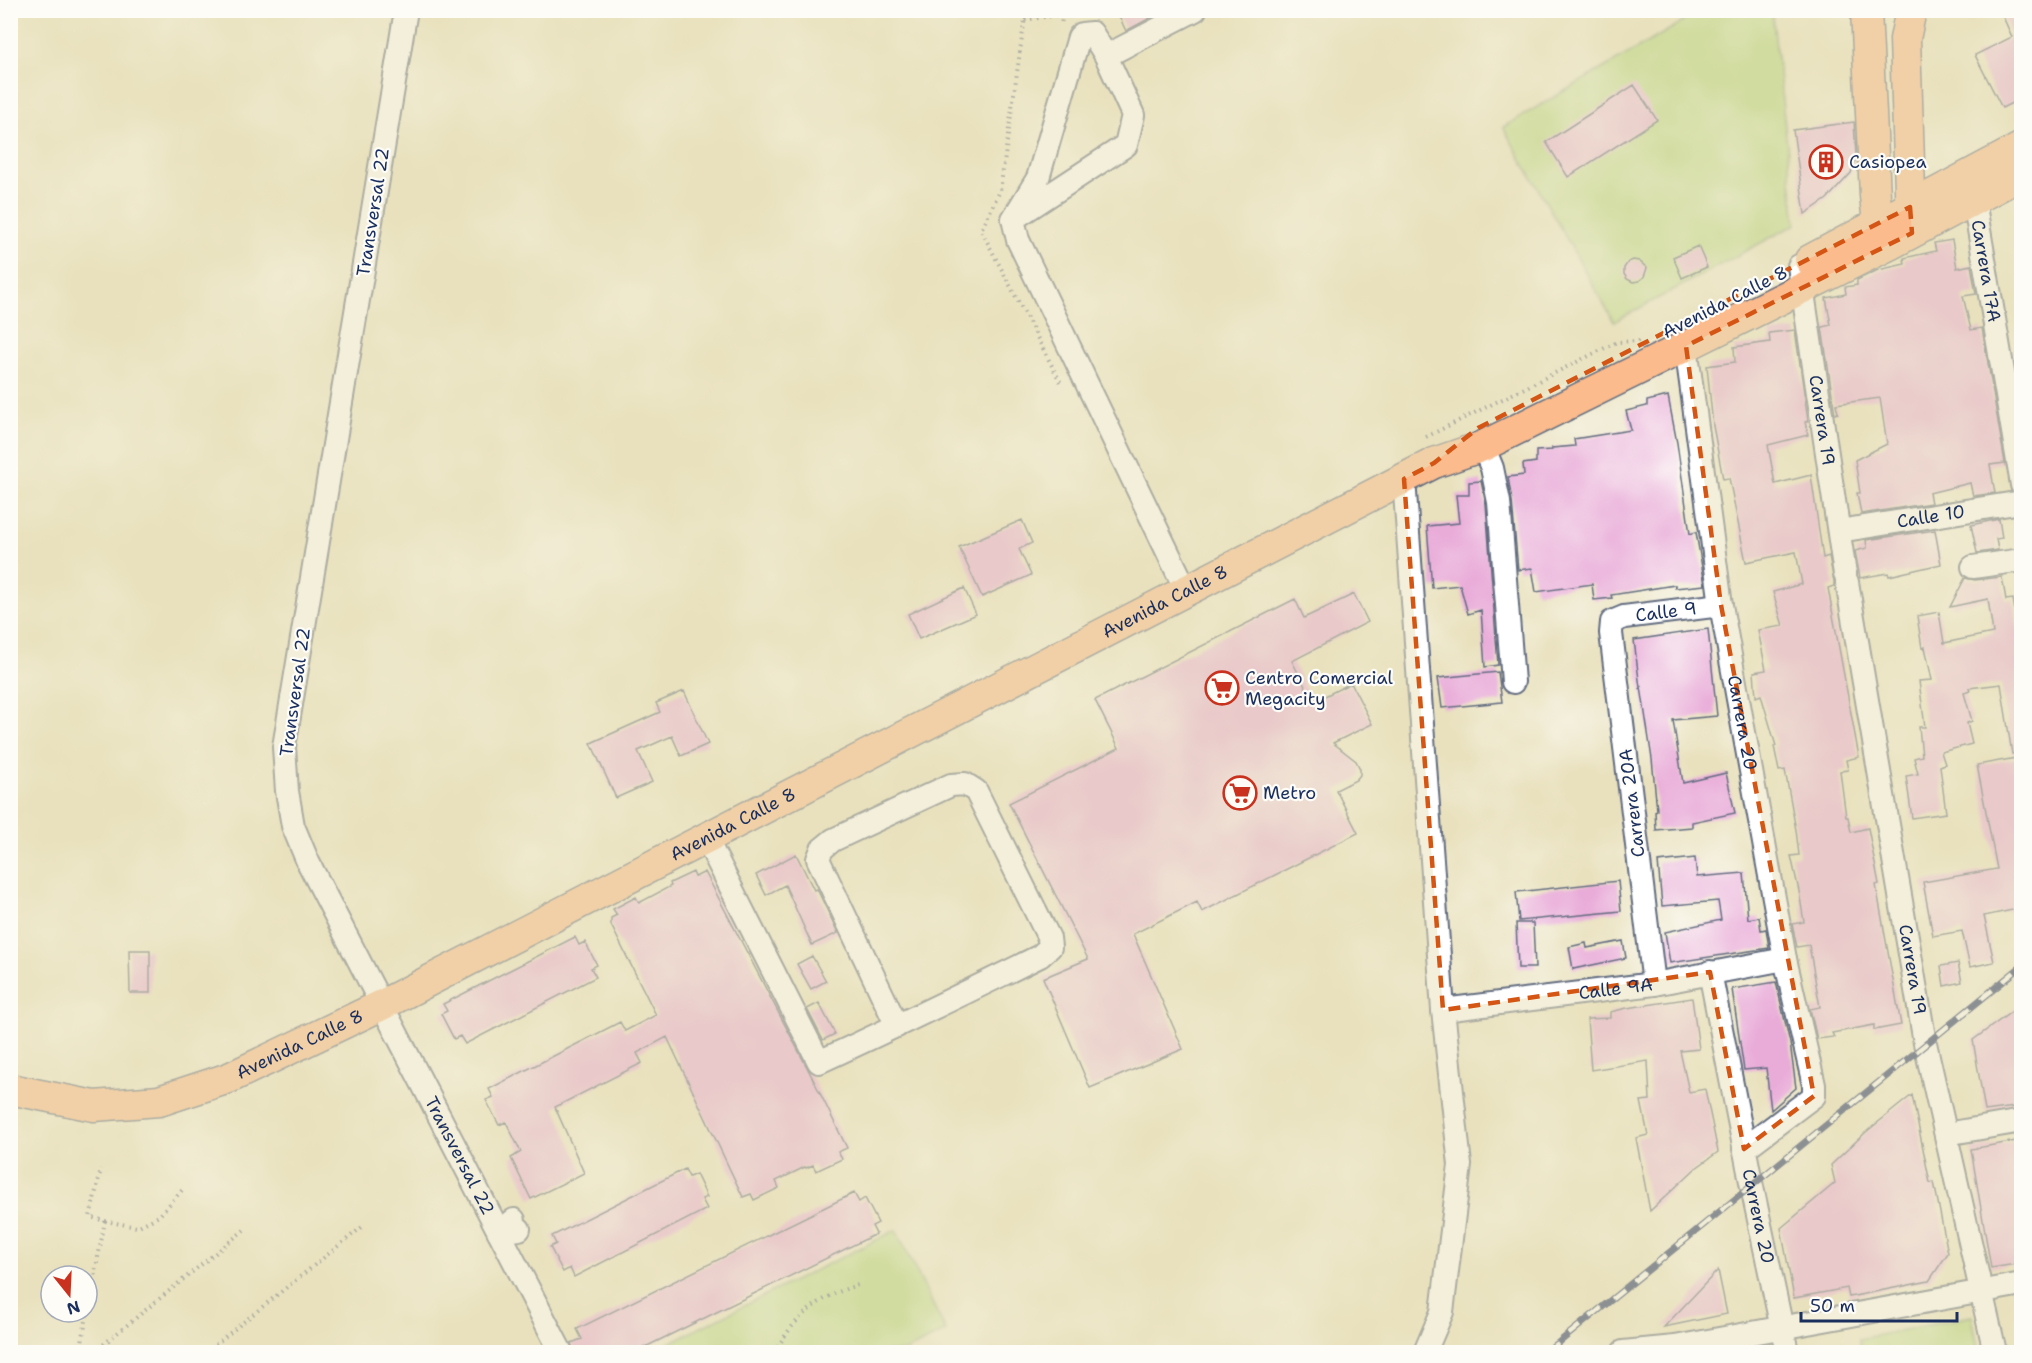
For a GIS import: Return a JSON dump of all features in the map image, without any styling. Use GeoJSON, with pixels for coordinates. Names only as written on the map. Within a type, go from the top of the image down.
{"type":"FeatureCollection","features":[{"type":"Feature","properties":{"kind":"main road"},"geometry":{"type":"LineString","coordinates":[[1866,10],[1878,223]]}},
{"type":"Feature","properties":{"kind":"main road"},"geometry":{"type":"LineString","coordinates":[[1911,10],[1905,39],[1911,220]]}},
{"type":"Feature","properties":{"kind":"main road","name":"Avenida Calle 8"},"geometry":{"type":"LineString","coordinates":[[1911,220],[2022,147]]}},
{"type":"Feature","properties":{"kind":"main road","name":"Avenida Calle 8"},"geometry":{"type":"LineString","coordinates":[[10,1089],[94,1106],[159,1101],[229,1078],[382,1005],[1434,463],[1483,446],[1686,346],[1800,276],[1878,223],[1911,220],[1974,200],[2022,174]]}},
{"type":"Feature","properties":{"kind":"main road","name":"Avenida Calle 8"},"geometry":{"type":"LineString","coordinates":[[1434,463],[1478,428],[1800,276]]}},
{"type":"Feature","properties":{"kind":"street","name":"Transversal 22"},"geometry":{"type":"LineString","coordinates":[[406,10],[284,747],[287,791],[293,826],[308,862],[382,1005],[504,1230],[561,1353]]}},
{"type":"Feature","properties":{"kind":"street"},"geometry":{"type":"LineString","coordinates":[[1106,56],[1195,10]]}},
{"type":"Feature","properties":{"kind":"street"},"geometry":{"type":"LineString","coordinates":[[1013,219],[1126,146],[1133,115],[1106,56],[1092,33],[1082,34],[1079,37],[1038,178],[1013,219],[1018,240],[1186,590]]}},
{"type":"Feature","properties":{"kind":"street","name":"Carrera 17A"},"geometry":{"type":"LineString","coordinates":[[1974,200],[2018,435],[2022,484]]}},
{"type":"Feature","properties":{"kind":"street","name":"Carrera 19"},"geometry":{"type":"LineString","coordinates":[[1800,276],[1846,578],[1924,1043],[1995,1353]]}},
{"type":"Feature","properties":{"kind":"street","name":"Carrera 20"},"geometry":{"type":"LineString","coordinates":[[1686,346],[1721,605],[1785,959],[1814,1085],[1814,1096],[1744,1149]]}},
{"type":"Feature","properties":{"kind":"street"},"geometry":{"type":"LineString","coordinates":[[1483,446],[1492,468],[1499,501],[1513,682]]}},
{"type":"Feature","properties":{"kind":"street"},"geometry":{"type":"LineString","coordinates":[[1404,479],[1443,1010],[1460,1166],[1442,1240],[1442,1312],[1425,1353]]}},
{"type":"Feature","properties":{"kind":"street","name":"Calle 10"},"geometry":{"type":"LineString","coordinates":[[1839,531],[2022,502]]}},
{"type":"Feature","properties":{"kind":"street"},"geometry":{"type":"LineString","coordinates":[[1973,567],[2022,560]]}},
{"type":"Feature","properties":{"kind":"street","name":"Calle 9"},"geometry":{"type":"LineString","coordinates":[[1612,622],[1624,617],[1721,605]]}},
{"type":"Feature","properties":{"kind":"street","name":"Carrera 20A"},"geometry":{"type":"LineString","coordinates":[[1612,622],[1612,644],[1654,984]]}},
{"type":"Feature","properties":{"kind":"street"},"geometry":{"type":"LineString","coordinates":[[706,838],[819,1062],[897,1026],[1040,956],[1050,947],[1049,938],[976,791],[965,784],[951,785],[833,840],[822,849],[818,859],[897,1026]]}},
{"type":"Feature","properties":{"kind":"street","name":"Calle 9A"},"geometry":{"type":"LineString","coordinates":[[1443,1010],[1654,984],[1785,959]]}},
{"type":"Feature","properties":{"kind":"street","name":"Carrera 20"},"geometry":{"type":"LineString","coordinates":[[1710,972],[1787,1353]]}},
{"type":"Feature","properties":{"kind":"street"},"geometry":{"type":"LineString","coordinates":[[1946,1134],[2022,1121]]}},
{"type":"Feature","properties":{"kind":"street"},"geometry":{"type":"LineString","coordinates":[[1623,1353],[1676,1350],[2022,1284]]}},
{"type":"Feature","properties":{"kind":"path"},"geometry":{"type":"LineString","coordinates":[[1000,191],[1026,10]]}},
{"type":"Feature","properties":{"kind":"path"},"geometry":{"type":"LineString","coordinates":[[1062,16],[1075,10]]}},
{"type":"Feature","properties":{"kind":"path"},"geometry":{"type":"LineString","coordinates":[[101,1169],[90,1217],[105,1221],[137,1227],[159,1216],[184,1188]]}},
{"type":"Feature","properties":{"kind":"path"},"geometry":{"type":"LineString","coordinates":[[80,1353],[105,1221]]}},
{"type":"Feature","properties":{"kind":"path"},"geometry":{"type":"LineString","coordinates":[[206,1353],[362,1227]]}},
{"type":"Feature","properties":{"kind":"path"},"geometry":{"type":"LineString","coordinates":[[94,1353],[244,1230]]}},
{"type":"Feature","properties":{"kind":"path"},"geometry":{"type":"LineString","coordinates":[[775,1353],[797,1322],[816,1303],[836,1291],[858,1285]]}},
{"type":"Feature","properties":{"kind":"highlighted area"},"geometry":{"type":"Polygon","coordinates":[[[1910,207],[1912,233],[1686,346],[1721,605],[1814,1096],[1744,1149],[1710,972],[1443,1010],[1404,479],[1434,463],[1478,428],[1910,207]]]}},
{"type":"Feature","properties":{"kind":"green space"},"geometry":{"type":"Polygon","coordinates":[[[1690,11],[1772,11],[1796,224],[1614,322],[1503,127],[1691,17],[1690,11]]]}},
{"type":"Feature","properties":{"kind":"green space"},"geometry":{"type":"Polygon","coordinates":[[[896,1230],[946,1331],[904,1352],[651,1352],[896,1230]]]}},
{"type":"Feature","properties":{"kind":"green space"},"geometry":{"type":"Polygon","coordinates":[[[1972,1316],[1979,1352],[1861,1352],[1859,1339],[1972,1316]]]}},
{"type":"Feature","properties":{"kind":"building"},"geometry":{"type":"Polygon","coordinates":[[[1116,10],[1165,10],[1126,31],[1116,10]]]}},
{"type":"Feature","properties":{"kind":"building"},"geometry":{"type":"Polygon","coordinates":[[[2000,10],[2022,10],[2022,98],[2002,108],[1975,55],[2012,37],[2000,10]]]}},
{"type":"Feature","properties":{"kind":"building"},"geometry":{"type":"Polygon","coordinates":[[[1634,85],[1657,120],[1568,177],[1546,142],[1634,85]]]}},
{"type":"Feature","properties":{"kind":"building","name":"Casiopea"},"geometry":{"type":"Polygon","coordinates":[[[1854,122],[1856,157],[1851,173],[1827,199],[1805,214],[1793,130],[1854,122]]]}},
{"type":"Feature","properties":{"kind":"building"},"geometry":{"type":"Polygon","coordinates":[[[1952,240],[1957,268],[1971,265],[1976,294],[1963,296],[1971,330],[1982,328],[2005,463],[1990,465],[1995,493],[1973,496],[1970,483],[1929,493],[1931,503],[1861,514],[1855,460],[1887,444],[1880,398],[1836,404],[1838,413],[1835,414],[1822,327],[1831,325],[1826,298],[1846,294],[1845,287],[1857,285],[1857,280],[1878,270],[1905,264],[1904,258],[1936,251],[1934,243],[1952,240]]]}},
{"type":"Feature","properties":{"kind":"building"},"geometry":{"type":"Polygon","coordinates":[[[1698,246],[1707,267],[1682,278],[1673,257],[1698,246]]]}},
{"type":"Feature","properties":{"kind":"building"},"geometry":{"type":"Polygon","coordinates":[[[1639,261],[1647,268],[1644,277],[1633,282],[1627,279],[1624,268],[1628,262],[1639,261]]]}},
{"type":"Feature","properties":{"kind":"building"},"geometry":{"type":"Polygon","coordinates":[[[1795,330],[1808,435],[1768,445],[1775,484],[1811,475],[1823,558],[1829,556],[1834,581],[1834,586],[1828,588],[1859,757],[1846,760],[1848,770],[1840,771],[1846,817],[1848,817],[1851,832],[1868,828],[1901,1025],[1874,1030],[1874,1025],[1832,1033],[1834,1037],[1817,1039],[1810,1009],[1820,1007],[1809,945],[1797,947],[1792,924],[1804,922],[1791,856],[1799,855],[1796,830],[1785,770],[1779,771],[1774,746],[1776,746],[1761,695],[1756,697],[1754,672],[1766,670],[1758,630],[1783,626],[1773,592],[1802,584],[1796,552],[1746,562],[1729,478],[1723,479],[1713,426],[1707,366],[1735,362],[1734,347],[1770,342],[1769,333],[1795,330]]]}},
{"type":"Feature","properties":{"kind":"building"},"geometry":{"type":"Polygon","coordinates":[[[1668,396],[1690,534],[1696,532],[1705,585],[1675,588],[1675,585],[1611,595],[1612,598],[1594,600],[1592,584],[1536,592],[1532,568],[1518,570],[1508,477],[1524,475],[1523,464],[1536,462],[1536,451],[1575,446],[1574,439],[1631,430],[1626,411],[1647,406],[1647,401],[1668,396]]]}},
{"type":"Feature","properties":{"kind":"building"},"geometry":{"type":"Polygon","coordinates":[[[1481,481],[1486,504],[1498,665],[1485,667],[1481,610],[1468,614],[1460,585],[1432,588],[1427,526],[1459,523],[1456,495],[1469,495],[1469,482],[1481,481]]]}},
{"type":"Feature","properties":{"kind":"building"},"geometry":{"type":"Polygon","coordinates":[[[1999,519],[2002,538],[1996,539],[1998,550],[1977,553],[1971,525],[1999,519]]]}},
{"type":"Feature","properties":{"kind":"building"},"geometry":{"type":"Polygon","coordinates":[[[1022,520],[1032,543],[1019,549],[1031,575],[982,597],[959,547],[1022,520]]]}},
{"type":"Feature","properties":{"kind":"building"},"geometry":{"type":"Polygon","coordinates":[[[1935,530],[1941,564],[1889,576],[1888,573],[1860,578],[1855,551],[1867,548],[1866,540],[1935,530]]]}},
{"type":"Feature","properties":{"kind":"building"},"geometry":{"type":"Polygon","coordinates":[[[2002,577],[2006,600],[2013,599],[2022,650],[2022,753],[2012,754],[2001,684],[1969,688],[1970,691],[1964,693],[1972,721],[1967,723],[1972,744],[1941,752],[1945,764],[1940,766],[1946,813],[1912,818],[1906,776],[1918,774],[1914,758],[1922,756],[1919,727],[1925,727],[1919,681],[1932,680],[1925,647],[1922,648],[1917,616],[1939,612],[1944,643],[1993,633],[1988,599],[1950,607],[1965,578],[1975,580],[2002,577]]]}},
{"type":"Feature","properties":{"kind":"building"},"geometry":{"type":"Polygon","coordinates":[[[964,588],[976,614],[919,639],[908,614],[964,588]]]}},
{"type":"Feature","properties":{"kind":"building"},"geometry":{"type":"Polygon","coordinates":[[[1354,594],[1368,622],[1292,661],[1313,702],[1351,683],[1372,724],[1333,743],[1356,761],[1360,769],[1360,775],[1356,780],[1336,790],[1358,833],[1202,912],[1197,902],[1133,934],[1183,1049],[1090,1088],[1043,978],[1088,959],[1009,803],[1119,748],[1095,700],[1295,599],[1304,618],[1354,594]]]}},
{"type":"Feature","properties":{"kind":"building"},"geometry":{"type":"Polygon","coordinates":[[[1708,629],[1717,716],[1673,720],[1683,783],[1726,773],[1735,813],[1692,822],[1692,827],[1656,830],[1655,811],[1657,810],[1652,759],[1634,640],[1708,629]]]}},
{"type":"Feature","properties":{"kind":"building"},"geometry":{"type":"Polygon","coordinates":[[[1498,672],[1502,702],[1442,708],[1438,678],[1498,672]]]}},
{"type":"Feature","properties":{"kind":"building"},"geometry":{"type":"Polygon","coordinates":[[[684,691],[708,744],[681,756],[672,736],[638,751],[652,782],[616,798],[591,743],[660,712],[656,703],[684,691]]]}},
{"type":"Feature","properties":{"kind":"building"},"geometry":{"type":"Polygon","coordinates":[[[2022,757],[2022,908],[1984,916],[1994,962],[1970,967],[1962,931],[1933,936],[1923,882],[1997,869],[1977,765],[2022,757]]]}},
{"type":"Feature","properties":{"kind":"building"},"geometry":{"type":"Polygon","coordinates":[[[796,854],[814,890],[817,889],[838,933],[812,945],[785,885],[766,895],[756,875],[796,854]]]}},
{"type":"Feature","properties":{"kind":"building"},"geometry":{"type":"Polygon","coordinates":[[[1695,858],[1697,877],[1744,873],[1748,919],[1759,917],[1761,930],[1766,929],[1769,948],[1670,963],[1665,932],[1721,920],[1718,901],[1662,906],[1658,862],[1695,858]]]}},
{"type":"Feature","properties":{"kind":"building"},"geometry":{"type":"Polygon","coordinates":[[[693,872],[695,877],[705,872],[811,1075],[847,1148],[838,1152],[842,1159],[816,1171],[813,1165],[805,1167],[776,1181],[779,1188],[754,1200],[751,1194],[743,1197],[667,1037],[637,1053],[642,1063],[555,1107],[584,1173],[531,1199],[511,1158],[521,1152],[506,1122],[499,1125],[486,1100],[493,1097],[489,1089],[620,1022],[625,1031],[656,1015],[611,925],[611,918],[617,915],[613,909],[636,897],[639,903],[671,886],[670,883],[693,872]]]}},
{"type":"Feature","properties":{"kind":"building"},"geometry":{"type":"Polygon","coordinates":[[[1618,881],[1621,911],[1519,921],[1516,892],[1618,881]]]}},
{"type":"Feature","properties":{"kind":"building"},"geometry":{"type":"Polygon","coordinates":[[[1516,923],[1533,923],[1535,968],[1518,968],[1516,923]]]}},
{"type":"Feature","properties":{"kind":"building"},"geometry":{"type":"Polygon","coordinates":[[[575,937],[579,945],[585,942],[597,965],[591,968],[596,977],[465,1044],[460,1036],[454,1039],[441,1014],[447,1011],[443,1004],[575,937]]]}},
{"type":"Feature","properties":{"kind":"building"},"geometry":{"type":"Polygon","coordinates":[[[1623,941],[1626,958],[1573,969],[1569,947],[1586,943],[1587,948],[1623,941]]]}},
{"type":"Feature","properties":{"kind":"building"},"geometry":{"type":"Polygon","coordinates":[[[129,950],[150,950],[150,993],[130,993],[129,950]]]}},
{"type":"Feature","properties":{"kind":"building"},"geometry":{"type":"Polygon","coordinates":[[[812,956],[826,981],[811,989],[797,964],[812,956]]]}},
{"type":"Feature","properties":{"kind":"building"},"geometry":{"type":"Polygon","coordinates":[[[1958,963],[1962,982],[1944,986],[1941,966],[1958,963]]]}},
{"type":"Feature","properties":{"kind":"building"},"geometry":{"type":"Polygon","coordinates":[[[1776,982],[1790,1043],[1796,1088],[1771,1110],[1766,1068],[1744,1070],[1732,989],[1776,982]]]}},
{"type":"Feature","properties":{"kind":"building"},"geometry":{"type":"Polygon","coordinates":[[[1692,998],[1699,1049],[1680,1051],[1689,1092],[1705,1089],[1718,1152],[1696,1168],[1650,1211],[1636,1138],[1648,1135],[1641,1101],[1650,1100],[1648,1061],[1591,1070],[1587,1019],[1610,1018],[1610,1012],[1692,998]]]}},
{"type":"Feature","properties":{"kind":"building"},"geometry":{"type":"Polygon","coordinates":[[[819,1003],[835,1034],[823,1040],[807,1009],[819,1003]]]}},
{"type":"Feature","properties":{"kind":"building"},"geometry":{"type":"Polygon","coordinates":[[[2022,1004],[2022,1106],[1985,1111],[1973,1040],[2022,1004]]]}},
{"type":"Feature","properties":{"kind":"building"},"geometry":{"type":"Polygon","coordinates":[[[1912,1095],[1930,1183],[1934,1182],[1948,1253],[1929,1281],[1849,1297],[1847,1288],[1794,1298],[1781,1228],[1835,1183],[1831,1165],[1866,1132],[1912,1095]]]}},
{"type":"Feature","properties":{"kind":"building"},"geometry":{"type":"Polygon","coordinates":[[[2022,1140],[2022,1263],[1991,1268],[1971,1149],[2022,1140]]]}},
{"type":"Feature","properties":{"kind":"building"},"geometry":{"type":"Polygon","coordinates":[[[685,1169],[689,1177],[696,1174],[707,1197],[702,1199],[707,1209],[574,1277],[570,1268],[563,1272],[550,1247],[556,1244],[552,1236],[685,1169]]]}},
{"type":"Feature","properties":{"kind":"building"},"geometry":{"type":"Polygon","coordinates":[[[854,1193],[859,1202],[865,1198],[878,1223],[872,1226],[876,1234],[633,1353],[574,1353],[571,1343],[582,1339],[577,1329],[854,1193]]]}},
{"type":"Feature","properties":{"kind":"building"},"geometry":{"type":"Polygon","coordinates":[[[1718,1270],[1727,1314],[1664,1327],[1718,1270]]]}},
{"type":"Feature","properties":{"kind":"railway"},"geometry":{"type":"LineString","coordinates":[[1547,1352],[2022,966]]}},
{"type":"Feature","properties":{"kind":"place","name":"Casiopea"},"geometry":{"type":"Point","coordinates":[1826,162]}},
{"type":"Feature","properties":{"kind":"place","name":"Centro Comercial Megacity"},"geometry":{"type":"Point","coordinates":[1222,688]}},
{"type":"Feature","properties":{"kind":"place","name":"Metro"},"geometry":{"type":"Point","coordinates":[1240,793]}}]}
